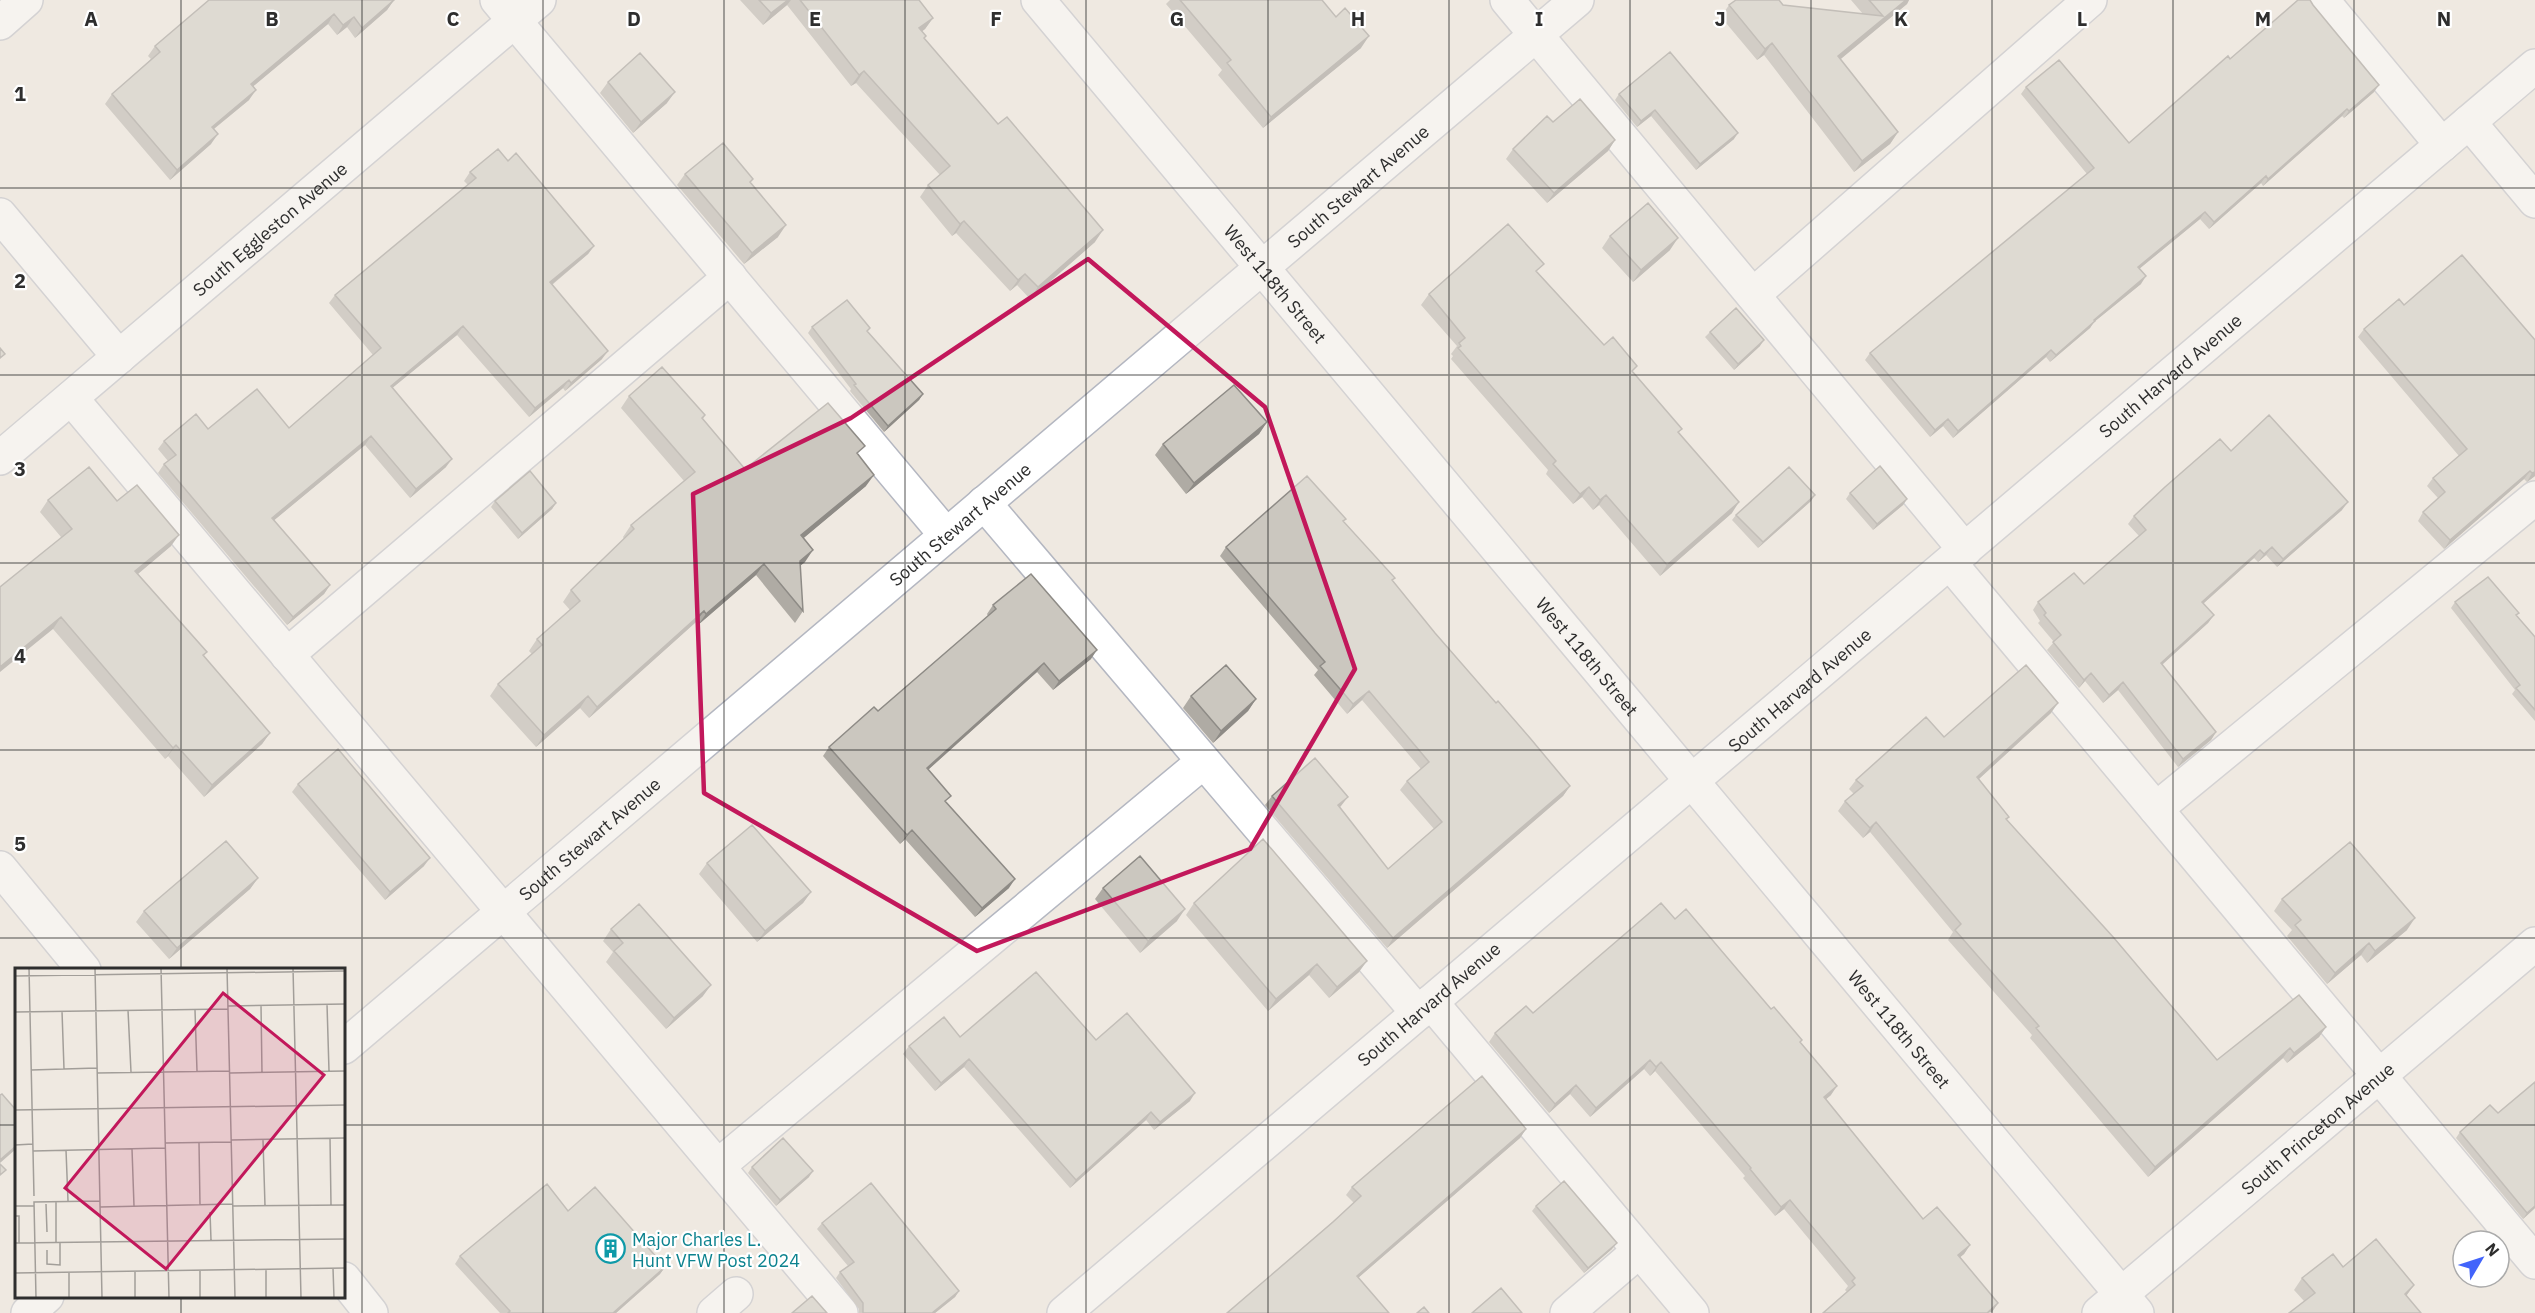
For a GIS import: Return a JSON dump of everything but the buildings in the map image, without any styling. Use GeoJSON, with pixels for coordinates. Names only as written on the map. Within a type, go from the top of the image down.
{"type":"FeatureCollection","features":[{"type":"Feature","properties":{"kind":"street"},"geometry":{"type":"LineString","coordinates":[[0,22],[26,0]]}},
{"type":"Feature","properties":{"kind":"street","name":"South Eggleston Avenue"},"geometry":{"type":"LineString","coordinates":[[0,458],[119,357],[506,10],[539,0]]}},
{"type":"Feature","properties":{"kind":"street","name":"West 118th Street"},"geometry":{"type":"LineString","coordinates":[[1038,0],[1692,781],[2119,1307]]}},
{"type":"Feature","properties":{"kind":"street"},"geometry":{"type":"LineString","coordinates":[[1507,0],[1753,295],[2157,810],[2535,1262]]}},
{"type":"Feature","properties":{"kind":"street","name":"South Stewart Avenue"},"geometry":{"type":"LineString","coordinates":[[345,1046],[1577,0]]}},
{"type":"Feature","properties":{"kind":"street"},"geometry":{"type":"LineString","coordinates":[[1753,295],[2090,0]]}},
{"type":"Feature","properties":{"kind":"street"},"geometry":{"type":"LineString","coordinates":[[2322,0],[2442,145]]}},
{"type":"Feature","properties":{"kind":"street"},"geometry":{"type":"LineString","coordinates":[[506,10],[946,535]]}},
{"type":"Feature","properties":{"kind":"street","name":"South Harvard Avenue"},"geometry":{"type":"LineString","coordinates":[[1064,1313],[2535,66]]}},
{"type":"Feature","properties":{"kind":"street"},"geometry":{"type":"LineString","coordinates":[[2469,122],[2535,201]]}},
{"type":"Feature","properties":{"kind":"street"},"geometry":{"type":"LineString","coordinates":[[0,215],[119,357]]}},
{"type":"Feature","properties":{"kind":"street"},"geometry":{"type":"LineString","coordinates":[[287,655],[730,277]]}},
{"type":"Feature","properties":{"kind":"street"},"geometry":{"type":"LineString","coordinates":[[70,398],[841,1313]]}},
{"type":"Feature","properties":{"kind":"street"},"geometry":{"type":"LineString","coordinates":[[2157,810],[2535,498]]}},
{"type":"Feature","properties":{"kind":"street"},"geometry":{"type":"LineString","coordinates":[[984,503],[1203,762],[1424,1008],[1692,1313]]}},
{"type":"Feature","properties":{"kind":"street"},"geometry":{"type":"LineString","coordinates":[[718,1166],[1203,762]]}},
{"type":"Feature","properties":{"kind":"street"},"geometry":{"type":"LineString","coordinates":[[0,868],[83,968]]}},
{"type":"Feature","properties":{"kind":"street","name":"South Princeton Avenue"},"geometry":{"type":"LineString","coordinates":[[2119,1307],[2380,1076],[2535,944]]}},
{"type":"Feature","properties":{"kind":"street"},"geometry":{"type":"LineString","coordinates":[[1567,1313],[1639,1251]]}},
{"type":"Feature","properties":{"kind":"street"},"geometry":{"type":"LineString","coordinates":[[345,1281],[371,1313]]}},
{"type":"Feature","properties":{"kind":"street"},"geometry":{"type":"LineString","coordinates":[[28,1313],[46,1298]]}},
{"type":"Feature","properties":{"kind":"highlighted area"},"geometry":{"type":"Polygon","coordinates":[[[1088,259],[1265,407],[1355,669],[1250,849],[977,951],[704,793],[693,494],[851,418],[1088,259]]]}},
{"type":"Feature","properties":{"kind":"place","name":"Major Charles L. Hunt VFW Post 2024"},"geometry":{"type":"Point","coordinates":[611,1249]}}]}
